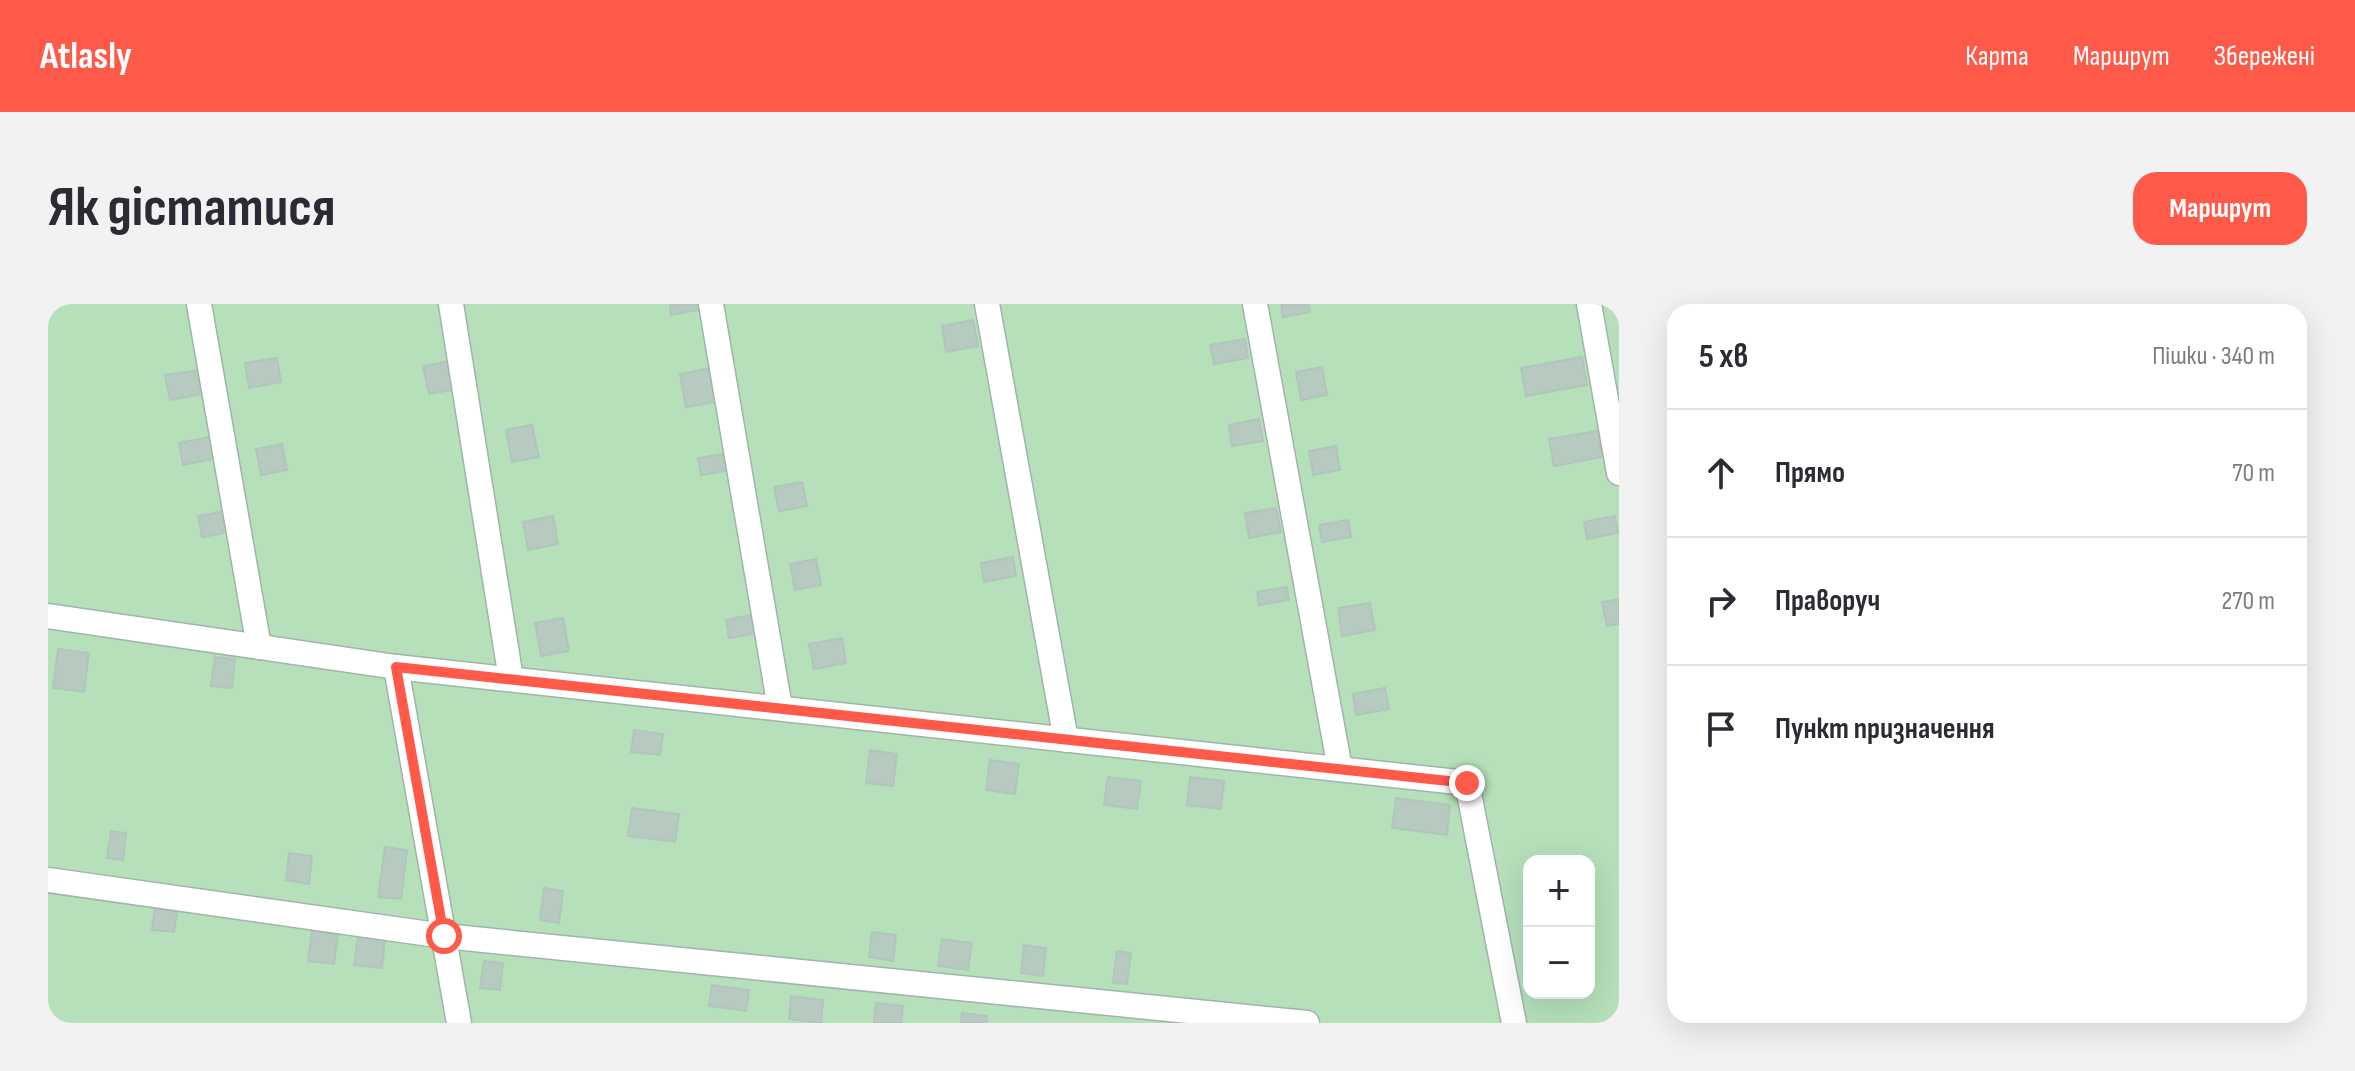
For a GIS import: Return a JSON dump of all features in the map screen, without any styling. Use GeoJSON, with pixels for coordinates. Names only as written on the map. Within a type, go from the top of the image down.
{"type":"FeatureCollection","features":[{"type":"Feature","properties":{"kind":"lane"},"geometry":{"type":"LineString","coordinates":[[199,304],[259,647]]}},
{"type":"Feature","properties":{"kind":"lane"},"geometry":{"type":"LineString","coordinates":[[451,304],[511,679]]}},
{"type":"Feature","properties":{"kind":"lane"},"geometry":{"type":"LineString","coordinates":[[711,304],[780,708]]}},
{"type":"Feature","properties":{"kind":"lane"},"geometry":{"type":"LineString","coordinates":[[987,304],[1066,740]]}},
{"type":"Feature","properties":{"kind":"lane"},"geometry":{"type":"LineString","coordinates":[[1255,304],[1340,769]]}},
{"type":"Feature","properties":{"kind":"lane"},"geometry":{"type":"LineString","coordinates":[[1589,304],[1619,473]]}},
{"type":"Feature","properties":{"kind":"lane"},"geometry":{"type":"LineString","coordinates":[[48,616],[396,667],[1467,783],[1514,1023]]}},
{"type":"Feature","properties":{"kind":"lane"},"geometry":{"type":"LineString","coordinates":[[396,667],[459,1023]]}},
{"type":"Feature","properties":{"kind":"lane"},"geometry":{"type":"LineString","coordinates":[[48,880],[444,936],[1307,1023]]}},
{"type":"Feature","properties":{"kind":"green space"},"geometry":{"type":"Polygon","coordinates":[[[48,304],[1619,304],[1619,1023],[48,1023],[48,304]]]}},
{"type":"Feature","properties":{"kind":"building"},"geometry":{"type":"Polygon","coordinates":[[[670,304],[702,304],[703,309],[671,315],[670,304]]]}},
{"type":"Feature","properties":{"kind":"building"},"geometry":{"type":"Polygon","coordinates":[[[1281,304],[1309,304],[1310,312],[1283,317],[1281,304]]]}},
{"type":"Feature","properties":{"kind":"building"},"geometry":{"type":"Polygon","coordinates":[[[973,320],[978,346],[946,352],[942,326],[973,320]]]}},
{"type":"Feature","properties":{"kind":"building"},"geometry":{"type":"Polygon","coordinates":[[[1245,339],[1248,358],[1214,364],[1210,345],[1245,339]]]}},
{"type":"Feature","properties":{"kind":"building"},"geometry":{"type":"Polygon","coordinates":[[[1582,357],[1587,385],[1526,396],[1521,368],[1582,357]]]}},
{"type":"Feature","properties":{"kind":"building"},"geometry":{"type":"Polygon","coordinates":[[[277,358],[281,382],[249,388],[245,363],[277,358]]]}},
{"type":"Feature","properties":{"kind":"building"},"geometry":{"type":"Polygon","coordinates":[[[451,361],[456,389],[429,394],[423,366],[451,361]]]}},
{"type":"Feature","properties":{"kind":"building"},"geometry":{"type":"Polygon","coordinates":[[[1322,367],[1327,395],[1301,400],[1296,372],[1322,367]]]}},
{"type":"Feature","properties":{"kind":"building"},"geometry":{"type":"Polygon","coordinates":[[[710,368],[716,402],[686,407],[680,374],[710,368]]]}},
{"type":"Feature","properties":{"kind":"building"},"geometry":{"type":"Polygon","coordinates":[[[199,370],[203,394],[170,400],[165,375],[199,370]]]}},
{"type":"Feature","properties":{"kind":"building"},"geometry":{"type":"Polygon","coordinates":[[[1259,419],[1263,441],[1232,446],[1229,425],[1259,419]]]}},
{"type":"Feature","properties":{"kind":"building"},"geometry":{"type":"Polygon","coordinates":[[[532,425],[539,457],[512,462],[506,430],[532,425]]]}},
{"type":"Feature","properties":{"kind":"building"},"geometry":{"type":"Polygon","coordinates":[[[1598,431],[1602,457],[1554,466],[1549,439],[1598,431]]]}},
{"type":"Feature","properties":{"kind":"building"},"geometry":{"type":"Polygon","coordinates":[[[210,437],[213,459],[183,465],[179,443],[210,437]]]}},
{"type":"Feature","properties":{"kind":"building"},"geometry":{"type":"Polygon","coordinates":[[[282,444],[287,470],[261,475],[256,449],[282,444]]]}},
{"type":"Feature","properties":{"kind":"building"},"geometry":{"type":"Polygon","coordinates":[[[1336,446],[1340,470],[1313,475],[1309,451],[1336,446]]]}},
{"type":"Feature","properties":{"kind":"building"},"geometry":{"type":"Polygon","coordinates":[[[729,453],[732,470],[701,475],[698,458],[729,453]]]}},
{"type":"Feature","properties":{"kind":"building"},"geometry":{"type":"Polygon","coordinates":[[[802,482],[807,506],[779,511],[774,487],[802,482]]]}},
{"type":"Feature","properties":{"kind":"building"},"geometry":{"type":"Polygon","coordinates":[[[1276,508],[1281,532],[1249,538],[1245,513],[1276,508]]]}},
{"type":"Feature","properties":{"kind":"building"},"geometry":{"type":"Polygon","coordinates":[[[225,511],[229,532],[202,537],[198,516],[225,511]]]}},
{"type":"Feature","properties":{"kind":"building"},"geometry":{"type":"Polygon","coordinates":[[[553,516],[558,544],[528,550],[523,522],[553,516]]]}},
{"type":"Feature","properties":{"kind":"building"},"geometry":{"type":"Polygon","coordinates":[[[1615,516],[1618,533],[1587,539],[1584,522],[1615,516]]]}},
{"type":"Feature","properties":{"kind":"building"},"geometry":{"type":"Polygon","coordinates":[[[1348,520],[1351,537],[1322,542],[1319,525],[1348,520]]]}},
{"type":"Feature","properties":{"kind":"building"},"geometry":{"type":"Polygon","coordinates":[[[1013,557],[1016,576],[984,582],[981,563],[1013,557]]]}},
{"type":"Feature","properties":{"kind":"building"},"geometry":{"type":"Polygon","coordinates":[[[816,559],[821,585],[795,590],[790,564],[816,559]]]}},
{"type":"Feature","properties":{"kind":"building"},"geometry":{"type":"Polygon","coordinates":[[[1287,587],[1289,600],[1259,605],[1257,592],[1287,587]]]}},
{"type":"Feature","properties":{"kind":"building"},"geometry":{"type":"Polygon","coordinates":[[[1619,599],[1619,624],[1607,626],[1602,602],[1619,599]]]}},
{"type":"Feature","properties":{"kind":"building"},"geometry":{"type":"Polygon","coordinates":[[[1370,603],[1375,630],[1342,636],[1338,608],[1370,603]]]}},
{"type":"Feature","properties":{"kind":"building"},"geometry":{"type":"Polygon","coordinates":[[[755,614],[758,633],[729,638],[726,620],[755,614]]]}},
{"type":"Feature","properties":{"kind":"building"},"geometry":{"type":"Polygon","coordinates":[[[563,618],[569,651],[541,656],[535,623],[563,618]]]}},
{"type":"Feature","properties":{"kind":"building"},"geometry":{"type":"Polygon","coordinates":[[[842,638],[846,663],[814,669],[809,644],[842,638]]]}},
{"type":"Feature","properties":{"kind":"building"},"geometry":{"type":"Polygon","coordinates":[[[58,649],[89,653],[84,692],[53,688],[58,649]]]}},
{"type":"Feature","properties":{"kind":"building"},"geometry":{"type":"Polygon","coordinates":[[[215,657],[235,659],[232,688],[211,686],[215,657]]]}},
{"type":"Feature","properties":{"kind":"building"},"geometry":{"type":"Polygon","coordinates":[[[1385,688],[1389,709],[1356,715],[1353,694],[1385,688]]]}},
{"type":"Feature","properties":{"kind":"building"},"geometry":{"type":"Polygon","coordinates":[[[634,730],[663,734],[660,755],[631,752],[634,730]]]}},
{"type":"Feature","properties":{"kind":"building"},"geometry":{"type":"Polygon","coordinates":[[[870,750],[897,754],[893,786],[866,783],[870,750]]]}},
{"type":"Feature","properties":{"kind":"building"},"geometry":{"type":"Polygon","coordinates":[[[990,760],[1019,764],[1015,794],[986,790],[990,760]]]}},
{"type":"Feature","properties":{"kind":"building"},"geometry":{"type":"Polygon","coordinates":[[[1108,777],[1141,781],[1137,809],[1104,805],[1108,777]]]}},
{"type":"Feature","properties":{"kind":"building"},"geometry":{"type":"Polygon","coordinates":[[[1190,777],[1224,781],[1221,809],[1187,805],[1190,777]]]}},
{"type":"Feature","properties":{"kind":"building"},"geometry":{"type":"Polygon","coordinates":[[[1396,798],[1450,805],[1447,835],[1392,828],[1396,798]]]}},
{"type":"Feature","properties":{"kind":"building"},"geometry":{"type":"Polygon","coordinates":[[[632,808],[679,814],[675,842],[628,836],[632,808]]]}},
{"type":"Feature","properties":{"kind":"building"},"geometry":{"type":"Polygon","coordinates":[[[111,831],[126,833],[123,860],[107,858],[111,831]]]}},
{"type":"Feature","properties":{"kind":"building"},"geometry":{"type":"Polygon","coordinates":[[[385,847],[407,850],[401,899],[378,897],[385,847]]]}},
{"type":"Feature","properties":{"kind":"building"},"geometry":{"type":"Polygon","coordinates":[[[289,853],[312,856],[309,884],[286,880],[289,853]]]}},
{"type":"Feature","properties":{"kind":"building"},"geometry":{"type":"Polygon","coordinates":[[[544,888],[563,891],[559,923],[540,920],[544,888]]]}},
{"type":"Feature","properties":{"kind":"building"},"geometry":{"type":"Polygon","coordinates":[[[155,908],[177,911],[174,932],[152,930],[155,908]]]}},
{"type":"Feature","properties":{"kind":"building"},"geometry":{"type":"Polygon","coordinates":[[[312,931],[338,935],[334,964],[308,961],[312,931]]]}},
{"type":"Feature","properties":{"kind":"building"},"geometry":{"type":"Polygon","coordinates":[[[872,932],[896,935],[893,961],[869,957],[872,932]]]}},
{"type":"Feature","properties":{"kind":"building"},"geometry":{"type":"Polygon","coordinates":[[[358,936],[385,939],[382,968],[354,965],[358,936]]]}},
{"type":"Feature","properties":{"kind":"building"},"geometry":{"type":"Polygon","coordinates":[[[942,939],[972,943],[968,970],[938,966],[942,939]]]}},
{"type":"Feature","properties":{"kind":"building"},"geometry":{"type":"Polygon","coordinates":[[[1024,945],[1046,948],[1043,976],[1021,973],[1024,945]]]}},
{"type":"Feature","properties":{"kind":"building"},"geometry":{"type":"Polygon","coordinates":[[[1117,951],[1131,953],[1127,984],[1113,983],[1117,951]]]}},
{"type":"Feature","properties":{"kind":"building"},"geometry":{"type":"Polygon","coordinates":[[[484,961],[503,963],[500,990],[480,988],[484,961]]]}},
{"type":"Feature","properties":{"kind":"building"},"geometry":{"type":"Polygon","coordinates":[[[712,985],[749,990],[746,1011],[709,1006],[712,985]]]}},
{"type":"Feature","properties":{"kind":"building"},"geometry":{"type":"Polygon","coordinates":[[[791,996],[823,1000],[821,1023],[789,1019],[791,996]]]}},
{"type":"Feature","properties":{"kind":"building"},"geometry":{"type":"Polygon","coordinates":[[[876,1003],[903,1006],[901,1023],[874,1023],[876,1003]]]}},
{"type":"Feature","properties":{"kind":"building"},"geometry":{"type":"Polygon","coordinates":[[[962,1013],[987,1016],[986,1023],[961,1023],[962,1013]]]}},
{"type":"Feature","properties":{"kind":"route"},"geometry":{"type":"LineString","coordinates":[[444,936],[396,667],[1467,783]]}}]}
